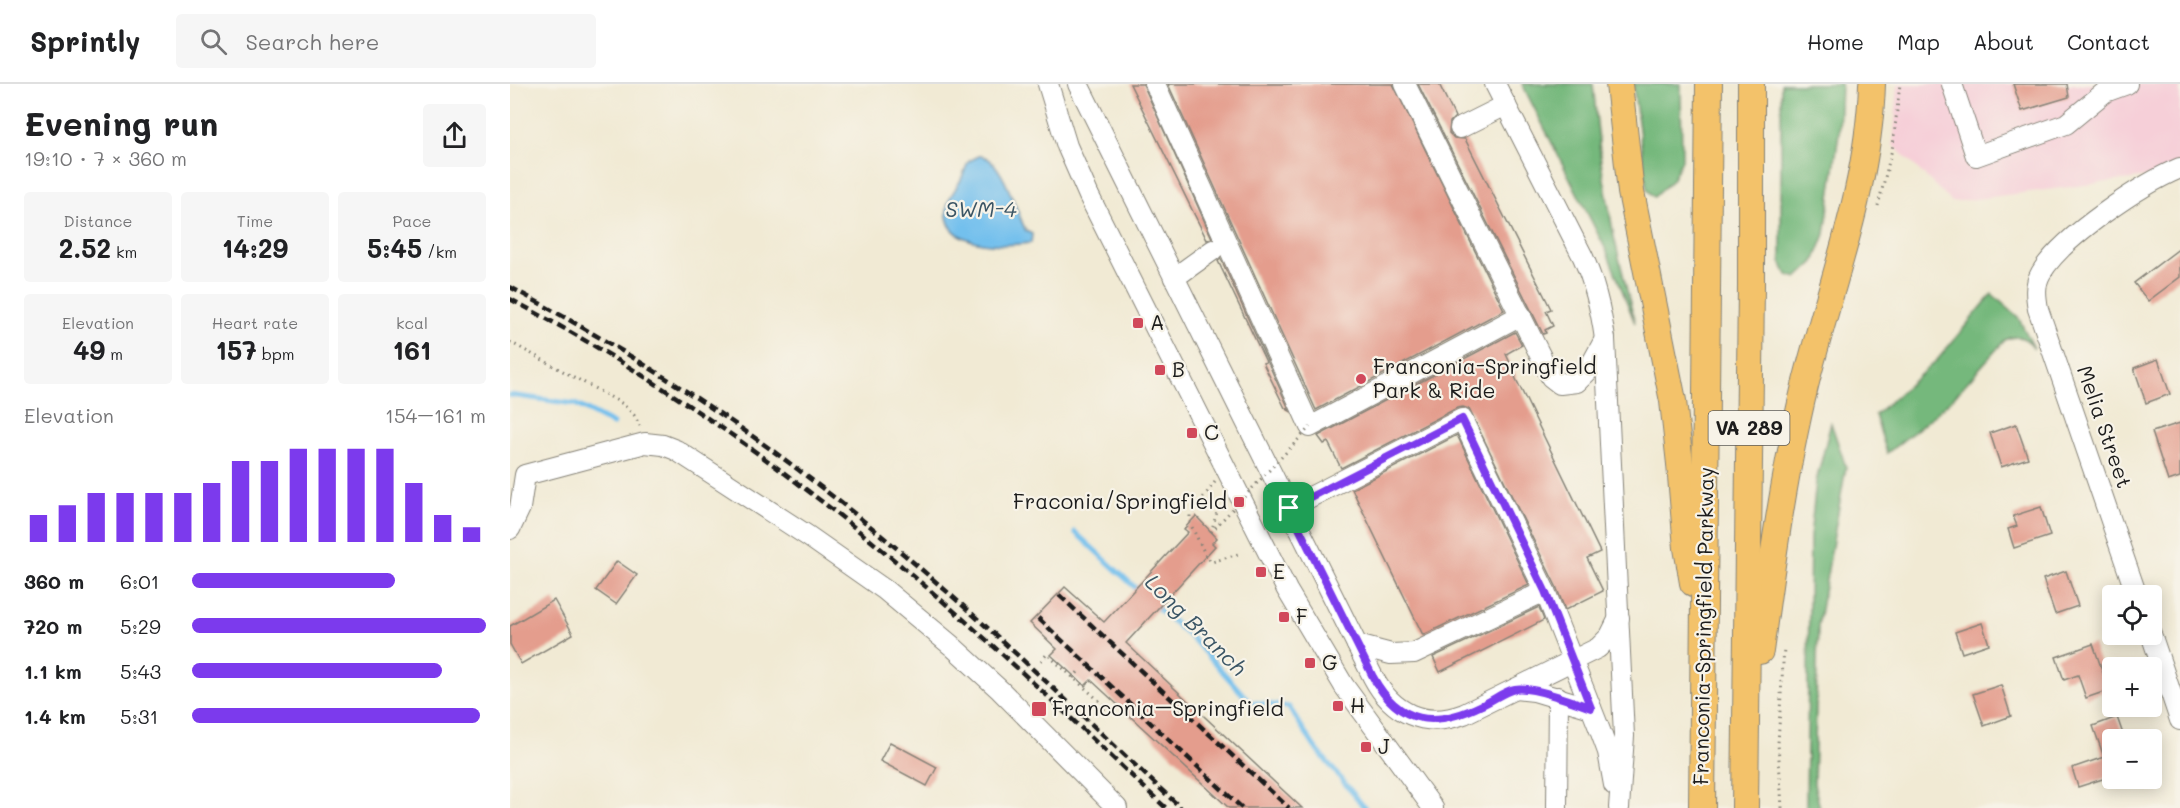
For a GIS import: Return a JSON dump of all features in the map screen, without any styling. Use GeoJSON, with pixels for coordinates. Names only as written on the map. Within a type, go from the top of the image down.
{"type":"FeatureCollection","features":[{"type":"Feature","properties":{"kind":"main road"},"geometry":{"type":"LineString","coordinates":[[1620,84],[1631,192],[1673,401],[1686,548],[1704,649]]}},
{"type":"Feature","properties":{"kind":"main road","name":"Franconia-Springfield Parkway"},"geometry":{"type":"LineString","coordinates":[[1702,808],[1708,84]]}},
{"type":"Feature","properties":{"kind":"main road","name":"Franconia-Springfield Parkway"},"geometry":{"type":"LineString","coordinates":[[1745,808],[1751,84]]}},
{"type":"Feature","properties":{"kind":"main road"},"geometry":{"type":"LineString","coordinates":[[1745,773],[1785,481],[1805,386],[1863,170],[1872,84]]}},
{"type":"Feature","properties":{"kind":"street"},"geometry":{"type":"LineString","coordinates":[[1048,84],[1067,146],[1089,196],[1278,573],[1344,686],[1433,808]]}},
{"type":"Feature","properties":{"kind":"street"},"geometry":{"type":"LineString","coordinates":[[1078,84],[1357,645],[1385,697],[1393,705],[1411,715],[1434,719],[1455,717],[1605,642],[1619,618]]}},
{"type":"Feature","properties":{"kind":"street"},"geometry":{"type":"LineString","coordinates":[[1155,84],[1310,427],[1521,315]]}},
{"type":"Feature","properties":{"kind":"street"},"geometry":{"type":"LineString","coordinates":[[1405,84],[1554,380],[1560,384],[1571,384],[1582,378],[1605,339]]}},
{"type":"Feature","properties":{"kind":"street"},"geometry":{"type":"LineString","coordinates":[[1496,84],[1589,271],[1599,300],[1605,339],[1624,736],[1618,808]]}},
{"type":"Feature","properties":{"kind":"street"},"geometry":{"type":"LineString","coordinates":[[1952,84],[1976,156],[2066,124],[2105,92],[2127,84]]}},
{"type":"Feature","properties":{"kind":"street"},"geometry":{"type":"LineString","coordinates":[[1460,128],[1506,105]]}},
{"type":"Feature","properties":{"kind":"street","name":"Melia Street"},"geometry":{"type":"LineString","coordinates":[[2133,585],[2038,309],[2037,284],[2041,272],[2071,240],[2148,183],[2180,168]]}},
{"type":"Feature","properties":{"kind":"street"},"geometry":{"type":"LineString","coordinates":[[1174,278],[1213,250]]}},
{"type":"Feature","properties":{"kind":"street"},"geometry":{"type":"LineString","coordinates":[[1289,508],[1462,419],[1545,591],[1608,752],[1618,808]]}},
{"type":"Feature","properties":{"kind":"street"},"geometry":{"type":"LineString","coordinates":[[510,530],[520,508],[525,475],[645,443],[663,445],[680,452],[885,590],[1000,690],[1117,808]]}},
{"type":"Feature","properties":{"kind":"street"},"geometry":{"type":"LineString","coordinates":[[1357,645],[1400,655],[1414,653],[1429,648],[1545,591]]}},
{"type":"Feature","properties":{"kind":"street"},"geometry":{"type":"LineString","coordinates":[[2155,645],[2180,720]]}},
{"type":"Feature","properties":{"kind":"street"},"geometry":{"type":"LineString","coordinates":[[1515,689],[1591,708]]}},
{"type":"Feature","properties":{"kind":"street"},"geometry":{"type":"LineString","coordinates":[[1557,808],[1558,698]]}},
{"type":"Feature","properties":{"kind":"path"},"geometry":{"type":"LineString","coordinates":[[1876,212],[1893,145],[1900,84]]}},
{"type":"Feature","properties":{"kind":"path"},"geometry":{"type":"LineString","coordinates":[[510,342],[629,409],[641,428],[645,443]]}},
{"type":"Feature","properties":{"kind":"path"},"geometry":{"type":"LineString","coordinates":[[1217,512],[1211,532],[1310,427]]}},
{"type":"Feature","properties":{"kind":"path"},"geometry":{"type":"LineString","coordinates":[[1207,491],[1190,515],[1190,523],[1206,556],[1212,562],[1238,554]]}},
{"type":"Feature","properties":{"kind":"path"},"geometry":{"type":"LineString","coordinates":[[1782,808],[1778,742],[1784,647]]}},
{"type":"Feature","properties":{"kind":"path"},"geometry":{"type":"LineString","coordinates":[[1041,661],[1047,654],[1106,707],[1099,714]]}},
{"type":"Feature","properties":{"kind":"path"},"geometry":{"type":"LineString","coordinates":[[1073,678],[1079,671]]}},
{"type":"Feature","properties":{"kind":"shaded area"},"geometry":{"type":"Polygon","coordinates":[[[1898,84],[2180,84],[2180,170],[2163,175],[1952,202],[1893,145],[1898,84]]]}},
{"type":"Feature","properties":{"kind":"green space"},"geometry":{"type":"Polygon","coordinates":[[[1522,84],[1593,84],[1601,162],[1614,237],[1635,323],[1607,252],[1522,84]]]}},
{"type":"Feature","properties":{"kind":"green space"},"geometry":{"type":"Polygon","coordinates":[[[1633,84],[1681,84],[1682,160],[1672,180],[1654,197],[1647,190],[1633,84]]]}},
{"type":"Feature","properties":{"kind":"green space"},"geometry":{"type":"Polygon","coordinates":[[[1781,84],[1841,84],[1839,133],[1825,234],[1814,262],[1797,278],[1787,275],[1781,262],[1781,84]]]}},
{"type":"Feature","properties":{"kind":"green space"},"geometry":{"type":"Polygon","coordinates":[[[1992,294],[2018,317],[2034,348],[2028,341],[2021,338],[2014,337],[2005,340],[1953,398],[1887,453],[1875,415],[1938,359],[1992,294]]]}},
{"type":"Feature","properties":{"kind":"green space"},"geometry":{"type":"Polygon","coordinates":[[[1831,423],[1846,467],[1818,626],[1814,784],[1820,808],[1806,808],[1810,537],[1816,482],[1831,423]]]}},
{"type":"Feature","properties":{"kind":"water","name":"SWM-4"},"geometry":{"type":"Polygon","coordinates":[[[979,156],[987,158],[1001,174],[1026,231],[1032,234],[1031,243],[1006,245],[977,242],[954,231],[948,221],[947,208],[950,198],[969,161],[979,156]]]}},
{"type":"Feature","properties":{"kind":"building"},"geometry":{"type":"Polygon","coordinates":[[[1130,84],[1143,84],[1212,238],[1207,240],[1130,84]]]}},
{"type":"Feature","properties":{"kind":"building"},"geometry":{"type":"Polygon","coordinates":[[[1168,84],[1393,84],[1504,310],[1316,410],[1168,84]]]}},
{"type":"Feature","properties":{"kind":"building"},"geometry":{"type":"Polygon","coordinates":[[[1418,84],[1439,84],[1455,117],[1450,122],[1449,133],[1454,138],[1465,139],[1551,309],[1546,311],[1553,326],[1545,330],[1546,333],[1543,334],[1418,84]]]}},
{"type":"Feature","properties":{"kind":"building"},"geometry":{"type":"Polygon","coordinates":[[[2013,84],[2067,84],[2069,97],[2022,111],[2013,84]]]}},
{"type":"Feature","properties":{"kind":"building"},"geometry":{"type":"Polygon","coordinates":[[[2180,248],[2180,277],[2148,301],[2134,283],[2180,248]]]}},
{"type":"Feature","properties":{"kind":"building"},"geometry":{"type":"Polygon","coordinates":[[[1221,259],[1290,411],[1285,408],[1263,363],[1266,362],[1218,261],[1221,259]]]}},
{"type":"Feature","properties":{"kind":"building"},"geometry":{"type":"Polygon","coordinates":[[[1515,332],[1522,345],[1506,354],[1600,552],[1587,558],[1603,591],[1565,610],[1556,586],[1469,409],[1457,408],[1341,468],[1328,442],[1324,444],[1318,436],[1515,332]]]}},
{"type":"Feature","properties":{"kind":"building"},"geometry":{"type":"Polygon","coordinates":[[[2158,359],[2170,394],[2146,403],[2134,368],[2158,359]]]}},
{"type":"Feature","properties":{"kind":"building"},"geometry":{"type":"Polygon","coordinates":[[[2180,423],[2180,477],[2168,481],[2152,432],[2180,423]]]}},
{"type":"Feature","properties":{"kind":"building"},"geometry":{"type":"Polygon","coordinates":[[[2016,424],[2028,458],[2001,467],[1990,433],[2016,424]]]}},
{"type":"Feature","properties":{"kind":"building"},"geometry":{"type":"Polygon","coordinates":[[[1457,435],[1529,585],[1423,635],[1352,489],[1457,435]]]}},
{"type":"Feature","properties":{"kind":"building"},"geometry":{"type":"Polygon","coordinates":[[[2041,507],[2050,536],[2014,548],[2008,529],[2017,526],[2013,516],[2041,507]]]}},
{"type":"Feature","properties":{"kind":"building"},"geometry":{"type":"Polygon","coordinates":[[[1196,516],[1217,538],[1212,543],[1215,546],[1126,643],[1302,808],[1229,808],[1091,680],[1085,686],[1051,655],[1057,649],[1030,623],[1065,587],[1104,622],[1188,532],[1184,529],[1196,516]]]}},
{"type":"Feature","properties":{"kind":"building"},"geometry":{"type":"Polygon","coordinates":[[[617,561],[637,575],[616,604],[596,590],[617,561]]]}},
{"type":"Feature","properties":{"kind":"building"},"geometry":{"type":"Polygon","coordinates":[[[2066,571],[2078,606],[2055,614],[2043,579],[2066,571]]]}},
{"type":"Feature","properties":{"kind":"building"},"geometry":{"type":"Polygon","coordinates":[[[554,600],[573,634],[521,664],[510,644],[510,626],[554,600]]]}},
{"type":"Feature","properties":{"kind":"building"},"geometry":{"type":"Polygon","coordinates":[[[1539,607],[1544,620],[1440,672],[1433,657],[1539,607]]]}},
{"type":"Feature","properties":{"kind":"building"},"geometry":{"type":"Polygon","coordinates":[[[1982,623],[1989,644],[1962,653],[1955,632],[1982,623]]]}},
{"type":"Feature","properties":{"kind":"building"},"geometry":{"type":"Polygon","coordinates":[[[2093,644],[2102,670],[2102,692],[2086,698],[2078,675],[2064,680],[2056,657],[2093,644]]]}},
{"type":"Feature","properties":{"kind":"building"},"geometry":{"type":"Polygon","coordinates":[[[2001,685],[2011,716],[1984,726],[1973,694],[2001,685]]]}},
{"type":"Feature","properties":{"kind":"building"},"geometry":{"type":"Polygon","coordinates":[[[2117,717],[2121,729],[2102,729],[2102,751],[2093,726],[2117,717]]]}},
{"type":"Feature","properties":{"kind":"building"},"geometry":{"type":"Polygon","coordinates":[[[890,742],[937,767],[927,786],[880,761],[890,742]]]}},
{"type":"Feature","properties":{"kind":"building"},"geometry":{"type":"Polygon","coordinates":[[[2102,758],[2102,779],[2078,787],[2072,768],[2102,758]]]}},
{"type":"Feature","properties":{"kind":"waterway","name":"Long Branch"},"geometry":{"type":"LineString","coordinates":[[510,395],[575,404],[613,424]]}},
{"type":"Feature","properties":{"kind":"waterway","name":"Long Branch"},"geometry":{"type":"LineString","coordinates":[[1075,532],[1140,592]]}},
{"type":"Feature","properties":{"kind":"waterway","name":"Long Branch"},"geometry":{"type":"LineString","coordinates":[[1153,604],[1192,638],[1250,702],[1289,707],[1314,746],[1365,808]]}},
{"type":"Feature","properties":{"kind":"railway"},"geometry":{"type":"LineString","coordinates":[[510,287],[670,381],[748,433],[822,488],[961,604],[1181,808]]}},
{"type":"Feature","properties":{"kind":"railway"},"geometry":{"type":"LineString","coordinates":[[510,299],[568,330],[679,399],[734,436],[839,515],[969,624],[1166,808]]}},
{"type":"Feature","properties":{"kind":"railway"},"geometry":{"type":"LineString","coordinates":[[1059,595],[1289,808]]}},
{"type":"Feature","properties":{"kind":"railway"},"geometry":{"type":"LineString","coordinates":[[1038,618],[1242,808]]}},
{"type":"Feature","properties":{"kind":"place","name":"A"},"geometry":{"type":"Point","coordinates":[1138,323]}},
{"type":"Feature","properties":{"kind":"place","name":"B"},"geometry":{"type":"Point","coordinates":[1160,370]}},
{"type":"Feature","properties":{"kind":"place","name":"Franconia-Springfield Park & Ride"},"geometry":{"type":"Point","coordinates":[1361,379]}},
{"type":"Feature","properties":{"kind":"place","name":"C"},"geometry":{"type":"Point","coordinates":[1192,433]}},
{"type":"Feature","properties":{"kind":"place","name":"Fraconia/Springfield"},"geometry":{"type":"Point","coordinates":[1239,502]}},
{"type":"Feature","properties":{"kind":"place","name":"E"},"geometry":{"type":"Point","coordinates":[1261,572]}},
{"type":"Feature","properties":{"kind":"place","name":"F"},"geometry":{"type":"Point","coordinates":[1284,617]}},
{"type":"Feature","properties":{"kind":"place","name":"G"},"geometry":{"type":"Point","coordinates":[1310,663]}},
{"type":"Feature","properties":{"kind":"place","name":"H"},"geometry":{"type":"Point","coordinates":[1338,706]}},
{"type":"Feature","properties":{"kind":"place","name":"Franconia–Springfield"},"geometry":{"type":"Point","coordinates":[1039,709]}},
{"type":"Feature","properties":{"kind":"place","name":"J"},"geometry":{"type":"Point","coordinates":[1366,747]}},
{"type":"Feature","properties":{"kind":"route"},"geometry":{"type":"LineString","coordinates":[[1462,419],[1545,591],[1591,708],[1534,691],[1515,689],[1464,714],[1446,719],[1411,715],[1393,705],[1385,697],[1373,677],[1289,508],[1462,419]]}}]}
